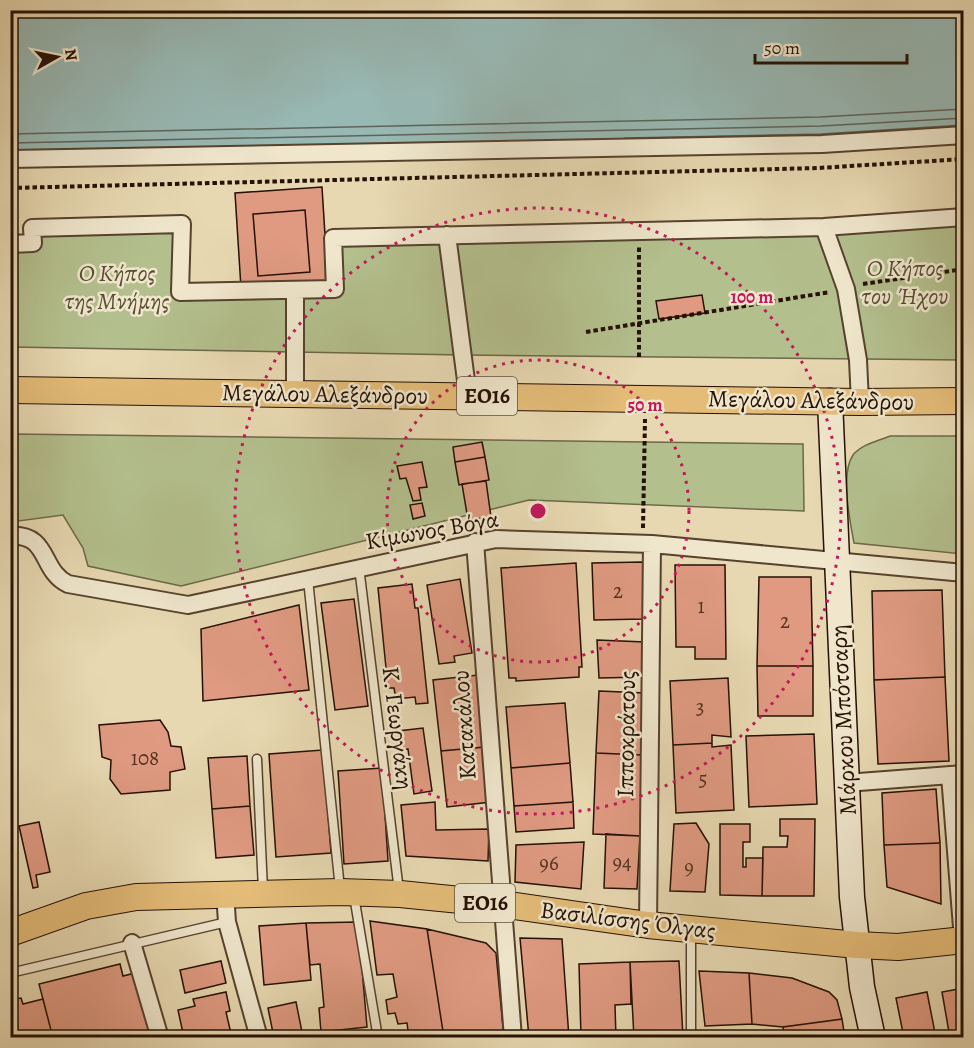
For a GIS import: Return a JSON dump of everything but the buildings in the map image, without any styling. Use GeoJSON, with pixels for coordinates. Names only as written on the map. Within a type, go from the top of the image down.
{"type":"FeatureCollection","features":[{"type":"Feature","properties":{"kind":"main road","name":"Μεγάλου Αλεξάνδρου"},"geometry":{"type":"LineString","coordinates":[[10,390],[645,397],[860,402],[963,401]]}},
{"type":"Feature","properties":{"kind":"main road","name":"Μάρκου Μπότσαρη"},"geometry":{"type":"LineString","coordinates":[[830,401],[835,560],[852,897],[862,987],[873,1038]]}},
{"type":"Feature","properties":{"kind":"main road","name":"Βασιλίσσης Όλγας"},"geometry":{"type":"LineString","coordinates":[[10,933],[86,906],[136,897],[263,892],[347,892],[400,894],[501,904],[691,929],[857,945],[898,947],[963,940]]}},
{"type":"Feature","properties":{"kind":"street"},"geometry":{"type":"LineString","coordinates":[[10,159],[810,144],[963,135]]}},
{"type":"Feature","properties":{"kind":"street"},"geometry":{"type":"LineString","coordinates":[[10,244],[33,243],[32,228],[182,224],[180,292],[335,289],[333,238],[824,227],[963,217]]}},
{"type":"Feature","properties":{"kind":"street"},"geometry":{"type":"LineString","coordinates":[[824,227],[845,288],[858,360],[860,402]]}},
{"type":"Feature","properties":{"kind":"street"},"geometry":{"type":"LineString","coordinates":[[447,235],[468,396]]}},
{"type":"Feature","properties":{"kind":"street"},"geometry":{"type":"LineString","coordinates":[[295,290],[295,393]]}},
{"type":"Feature","properties":{"kind":"street","name":"Κίμωνος Βόγα"},"geometry":{"type":"LineString","coordinates":[[10,536],[25,535],[34,540],[58,577],[68,584],[182,605],[496,539],[647,544],[963,573]]}},
{"type":"Feature","properties":{"kind":"street","name":"Κατακάλου"},"geometry":{"type":"LineString","coordinates":[[475,542],[513,1038]]}},
{"type":"Feature","properties":{"kind":"street","name":"Ιπποκράτους"},"geometry":{"type":"LineString","coordinates":[[647,544],[648,924]]}},
{"type":"Feature","properties":{"kind":"street"},"geometry":{"type":"LineString","coordinates":[[846,783],[957,775],[963,940]]}},
{"type":"Feature","properties":{"kind":"street"},"geometry":{"type":"LineString","coordinates":[[225,893],[226,922],[259,1038]]}},
{"type":"Feature","properties":{"kind":"street"},"geometry":{"type":"LineString","coordinates":[[132,943],[160,1038]]}},
{"type":"Feature","properties":{"kind":"lane","name":"Κ. Γεωργάκη"},"geometry":{"type":"LineString","coordinates":[[359,567],[400,894]]}},
{"type":"Feature","properties":{"kind":"lane"},"geometry":{"type":"LineString","coordinates":[[308,579],[347,892],[378,1038]]}},
{"type":"Feature","properties":{"kind":"lane"},"geometry":{"type":"LineString","coordinates":[[257,759],[263,892]]}},
{"type":"Feature","properties":{"kind":"lane"},"geometry":{"type":"LineString","coordinates":[[10,973],[226,922]]}},
{"type":"Feature","properties":{"kind":"lane"},"geometry":{"type":"LineString","coordinates":[[691,929],[692,1038]]}},
{"type":"Feature","properties":{"kind":"path"},"geometry":{"type":"LineString","coordinates":[[10,188],[818,168],[963,159]]}},
{"type":"Feature","properties":{"kind":"path"},"geometry":{"type":"LineString","coordinates":[[639,231],[639,357]]}},
{"type":"Feature","properties":{"kind":"path"},"geometry":{"type":"LineString","coordinates":[[586,332],[963,269]]}},
{"type":"Feature","properties":{"kind":"path"},"geometry":{"type":"LineString","coordinates":[[645,397],[647,544]]}},
{"type":"Feature","properties":{"kind":"green space"},"geometry":{"type":"Polygon","coordinates":[[[963,217],[963,360],[463,355],[11,347],[11,244],[33,243],[32,228],[182,224],[180,292],[280,290],[334,236],[963,217]]]}},
{"type":"Feature","properties":{"kind":"green space"},"geometry":{"type":"Polygon","coordinates":[[[10,434],[803,444],[804,511],[529,500],[181,586],[88,566],[83,548],[63,515],[11,522],[10,434]]]}},
{"type":"Feature","properties":{"kind":"green space"},"geometry":{"type":"Polygon","coordinates":[[[890,436],[963,436],[963,554],[854,543],[847,498],[849,463],[853,455],[861,448],[890,436]]]}},
{"type":"Feature","properties":{"kind":"water"},"geometry":{"type":"Polygon","coordinates":[[[10,11],[963,11],[963,131],[821,140],[11,157],[10,11]]]}},
{"type":"Feature","properties":{"kind":"park label","name":"Ο Κήπος του Ήχου"},"geometry":{"type":"Point","coordinates":[905,282]}},
{"type":"Feature","properties":{"kind":"park label","name":"Ο Κήπος της Μνήμης"},"geometry":{"type":"Point","coordinates":[117,287]}}]}
